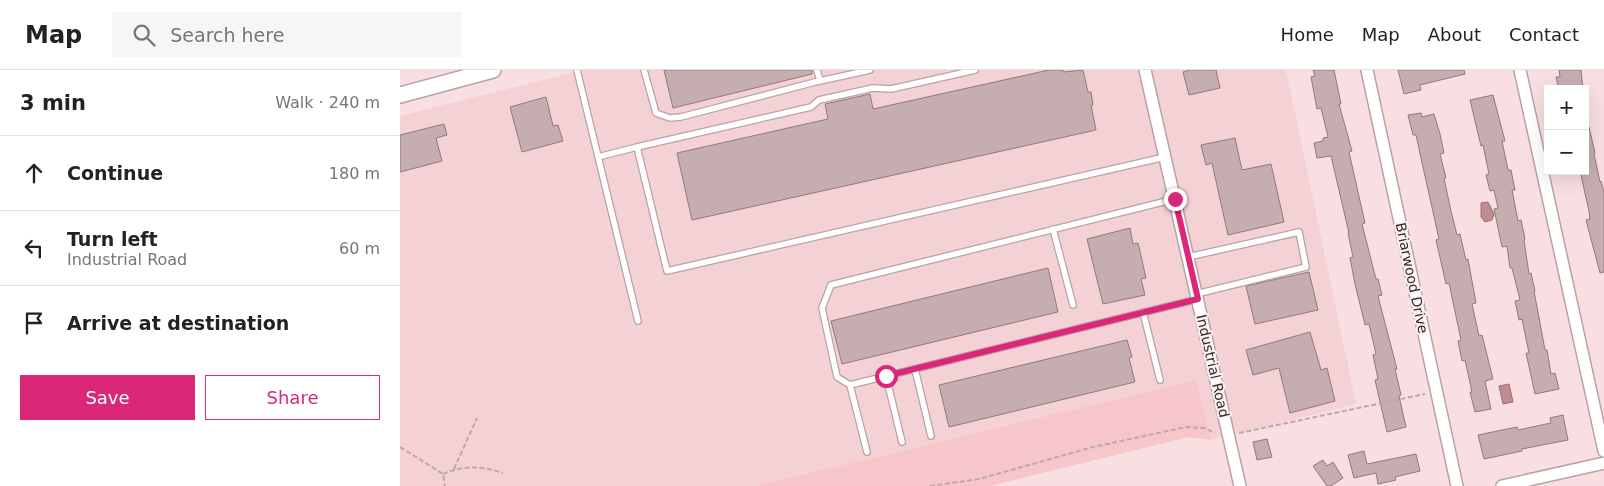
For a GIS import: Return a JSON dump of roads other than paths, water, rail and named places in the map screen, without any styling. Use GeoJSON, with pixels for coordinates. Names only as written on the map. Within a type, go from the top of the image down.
{"type":"FeatureCollection","features":[{"type":"Feature","properties":{"kind":"main road"},"geometry":{"type":"LineString","coordinates":[[400,95],[475,72],[493,70]]}},
{"type":"Feature","properties":{"kind":"street","name":"Industrial Road"},"geometry":{"type":"LineString","coordinates":[[1145,70],[1240,486]]}},
{"type":"Feature","properties":{"kind":"street","name":"Briarwood Drive"},"geometry":{"type":"LineString","coordinates":[[1367,70],[1457,486]]}},
{"type":"Feature","properties":{"kind":"street"},"geometry":{"type":"LineString","coordinates":[[1520,70],[1604,451]]}},
{"type":"Feature","properties":{"kind":"street"},"geometry":{"type":"LineString","coordinates":[[1502,486],[1604,464]]}},
{"type":"Feature","properties":{"kind":"lane"},"geometry":{"type":"LineString","coordinates":[[577,70],[638,321]]}},
{"type":"Feature","properties":{"kind":"lane"},"geometry":{"type":"LineString","coordinates":[[644,70],[656,113],[670,118],[681,117],[870,70]]}},
{"type":"Feature","properties":{"kind":"lane"},"geometry":{"type":"LineString","coordinates":[[817,70],[820,81]]}},
{"type":"Feature","properties":{"kind":"lane"},"geometry":{"type":"LineString","coordinates":[[598,157],[811,107],[819,100],[873,88],[891,90],[975,70]]}},
{"type":"Feature","properties":{"kind":"lane"},"geometry":{"type":"LineString","coordinates":[[637,147],[667,271],[1165,157]]}},
{"type":"Feature","properties":{"kind":"lane"},"geometry":{"type":"LineString","coordinates":[[867,452],[850,385],[837,377],[822,308],[831,285],[1175,199]]}},
{"type":"Feature","properties":{"kind":"lane"},"geometry":{"type":"LineString","coordinates":[[1053,229],[1073,305]]}},
{"type":"Feature","properties":{"kind":"lane"},"geometry":{"type":"LineString","coordinates":[[850,385],[1143,312],[1306,267],[1299,232],[1188,257]]}},
{"type":"Feature","properties":{"kind":"lane"},"geometry":{"type":"LineString","coordinates":[[1143,312],[1160,380]]}},
{"type":"Feature","properties":{"kind":"lane"},"geometry":{"type":"LineString","coordinates":[[915,369],[931,436]]}},
{"type":"Feature","properties":{"kind":"lane"},"geometry":{"type":"LineString","coordinates":[[886,376],[902,442]]}}]}
